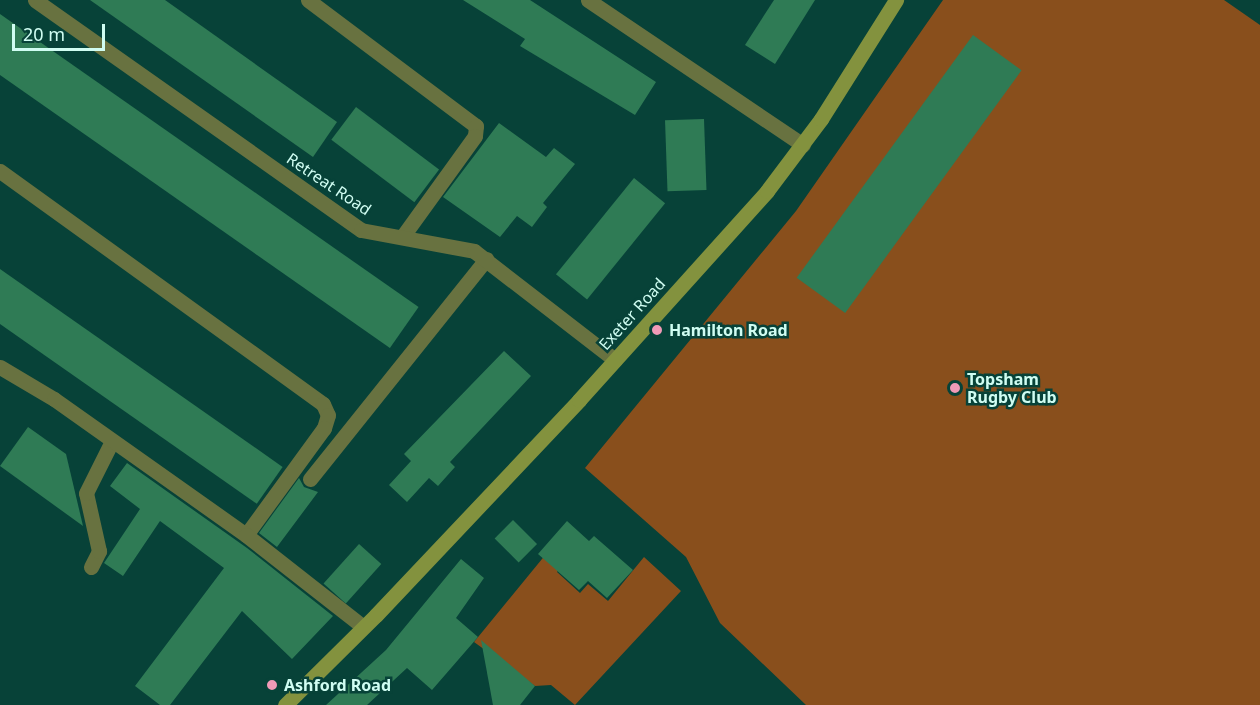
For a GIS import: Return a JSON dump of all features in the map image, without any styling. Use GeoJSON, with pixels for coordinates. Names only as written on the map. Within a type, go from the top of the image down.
{"type":"FeatureCollection","features":[{"type":"Feature","properties":{"kind":"street","name":"Retreat Road"},"geometry":{"type":"LineString","coordinates":[[35,0],[361,230],[474,251],[615,360]]}},
{"type":"Feature","properties":{"kind":"street"},"geometry":{"type":"LineString","coordinates":[[308,0],[476,126],[475,136],[403,236]]}},
{"type":"Feature","properties":{"kind":"street"},"geometry":{"type":"LineString","coordinates":[[588,0],[803,145]]}},
{"type":"Feature","properties":{"kind":"street","name":"Exeter Road"},"geometry":{"type":"LineString","coordinates":[[285,705],[615,360],[767,191],[803,145],[896,0]]}},
{"type":"Feature","properties":{"kind":"street"},"geometry":{"type":"LineString","coordinates":[[0,171],[323,404],[328,415],[324,428],[246,535]]}},
{"type":"Feature","properties":{"kind":"street"},"geometry":{"type":"LineString","coordinates":[[310,479],[486,259]]}},
{"type":"Feature","properties":{"kind":"street"},"geometry":{"type":"LineString","coordinates":[[0,367],[112,441],[246,535],[363,626]]}},
{"type":"Feature","properties":{"kind":"street"},"geometry":{"type":"LineString","coordinates":[[91,567],[99,550],[86,493],[98,462],[112,441]]}},
{"type":"Feature","properties":{"kind":"shaded area","name":"Topsham Rugby Club"},"geometry":{"type":"Polygon","coordinates":[[[943,0],[1224,0],[1260,25],[1260,705],[806,705],[720,623],[686,557],[585,468],[796,211],[943,0]]]}},
{"type":"Feature","properties":{"kind":"shaded area"},"geometry":{"type":"Polygon","coordinates":[[[551,548],[566,560],[557,572],[580,593],[588,584],[608,601],[644,557],[681,591],[575,705],[551,685],[535,686],[474,642],[551,548]]]}},
{"type":"Feature","properties":{"kind":"building"},"geometry":{"type":"Polygon","coordinates":[[[90,0],[165,0],[337,122],[313,157],[90,0]]]}},
{"type":"Feature","properties":{"kind":"building"},"geometry":{"type":"Polygon","coordinates":[[[463,0],[530,0],[656,82],[635,115],[520,46],[525,39],[463,0]]]}},
{"type":"Feature","properties":{"kind":"building"},"geometry":{"type":"Polygon","coordinates":[[[774,0],[815,0],[775,64],[745,45],[774,0]]]}},
{"type":"Feature","properties":{"kind":"building"},"geometry":{"type":"Polygon","coordinates":[[[0,14],[419,307],[390,348],[0,75],[0,14]]]}},
{"type":"Feature","properties":{"kind":"building"},"geometry":{"type":"Polygon","coordinates":[[[973,35],[1022,70],[845,313],[797,278],[973,35]]]}},
{"type":"Feature","properties":{"kind":"building"},"geometry":{"type":"Polygon","coordinates":[[[356,107],[439,170],[414,202],[331,140],[356,107]]]}},
{"type":"Feature","properties":{"kind":"building"},"geometry":{"type":"Polygon","coordinates":[[[704,119],[706,190],[668,191],[665,120],[704,119]]]}},
{"type":"Feature","properties":{"kind":"building"},"geometry":{"type":"Polygon","coordinates":[[[499,123],[546,157],[554,148],[575,164],[543,203],[547,207],[532,227],[517,216],[500,237],[443,197],[499,123]]]}},
{"type":"Feature","properties":{"kind":"building"},"geometry":{"type":"Polygon","coordinates":[[[634,178],[665,203],[587,300],[556,274],[634,178]]]}},
{"type":"Feature","properties":{"kind":"building"},"geometry":{"type":"Polygon","coordinates":[[[0,269],[283,467],[257,504],[0,324],[0,269]]]}},
{"type":"Feature","properties":{"kind":"building"},"geometry":{"type":"Polygon","coordinates":[[[504,351],[531,376],[450,462],[455,467],[438,486],[429,478],[407,502],[389,485],[411,461],[404,454],[504,351]]]}},
{"type":"Feature","properties":{"kind":"building"},"geometry":{"type":"Polygon","coordinates":[[[28,427],[66,454],[83,526],[0,466],[28,427]]]}},
{"type":"Feature","properties":{"kind":"building"},"geometry":{"type":"Polygon","coordinates":[[[127,463],[247,548],[333,616],[292,659],[242,611],[170,705],[160,705],[135,686],[224,568],[160,521],[123,576],[104,563],[140,509],[110,486],[127,463]]]}},
{"type":"Feature","properties":{"kind":"building"},"geometry":{"type":"Polygon","coordinates":[[[299,478],[304,487],[318,492],[277,547],[259,533],[299,478]]]}},
{"type":"Feature","properties":{"kind":"building"},"geometry":{"type":"Polygon","coordinates":[[[513,520],[537,544],[519,562],[495,538],[513,520]]]}},
{"type":"Feature","properties":{"kind":"building"},"geometry":{"type":"Polygon","coordinates":[[[567,521],[589,541],[594,536],[633,570],[607,598],[588,581],[579,590],[538,554],[567,521]]]}},
{"type":"Feature","properties":{"kind":"building"},"geometry":{"type":"Polygon","coordinates":[[[359,544],[381,564],[346,603],[324,583],[359,544]]]}},
{"type":"Feature","properties":{"kind":"building"},"geometry":{"type":"Polygon","coordinates":[[[461,559],[484,578],[456,618],[478,637],[432,690],[407,668],[367,705],[326,705],[386,650],[461,559]]]}},
{"type":"Feature","properties":{"kind":"building"},"geometry":{"type":"Polygon","coordinates":[[[481,640],[535,686],[520,705],[493,705],[481,640]]]}},
{"type":"Feature","properties":{"kind":"place","name":"Hamilton Road"},"geometry":{"type":"Point","coordinates":[657,330]}},
{"type":"Feature","properties":{"kind":"place","name":"Topsham Rugby Club"},"geometry":{"type":"Point","coordinates":[955,388]}},
{"type":"Feature","properties":{"kind":"place","name":"Ashford Road"},"geometry":{"type":"Point","coordinates":[272,685]}}]}
